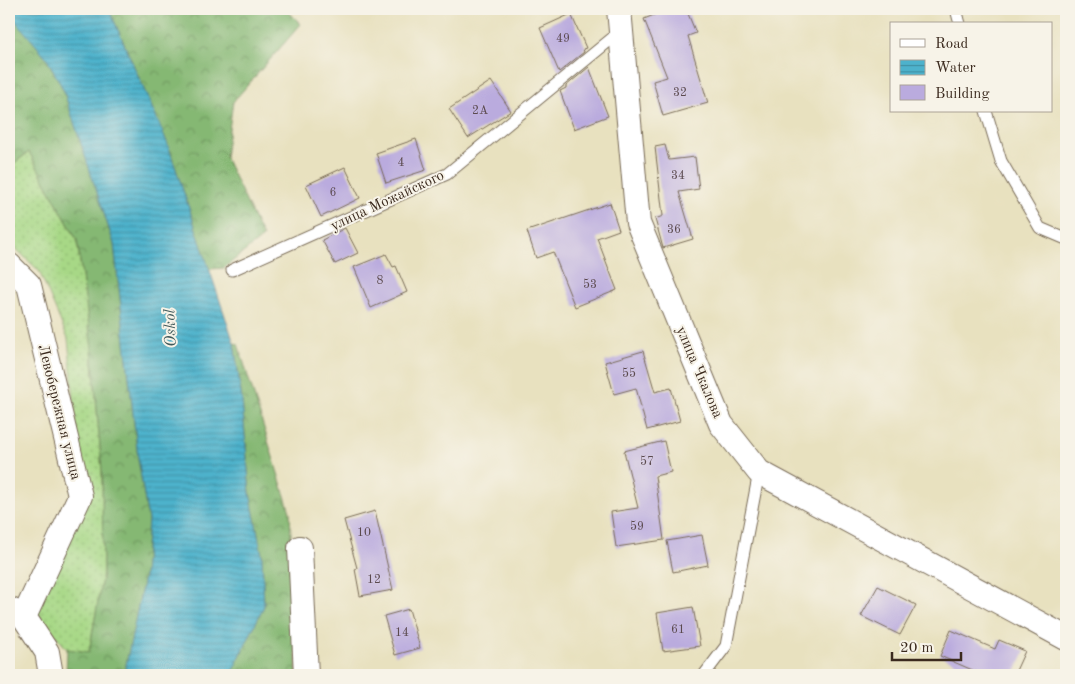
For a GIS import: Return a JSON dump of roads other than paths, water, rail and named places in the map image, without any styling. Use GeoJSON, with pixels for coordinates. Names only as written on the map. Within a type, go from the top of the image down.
{"type":"FeatureCollection","features":[{"type":"Feature","properties":{"kind":"street","name":"улица Чкалова"},"geometry":{"type":"LineString","coordinates":[[620,20],[638,222],[722,424],[759,472],[1066,638]]}},
{"type":"Feature","properties":{"kind":"street","name":"Левобережная улица"},"geometry":{"type":"LineString","coordinates":[[9,265],[29,285],[80,496],[16,613]]}},
{"type":"Feature","properties":{"kind":"street"},"geometry":{"type":"LineString","coordinates":[[300,548],[306,675]]}},
{"type":"Feature","properties":{"kind":"street"},"geometry":{"type":"LineString","coordinates":[[16,613],[47,652],[51,675]]}},
{"type":"Feature","properties":{"kind":"lane"},"geometry":{"type":"LineString","coordinates":[[956,9],[959,22]]}},
{"type":"Feature","properties":{"kind":"lane","name":"улица Можайского"},"geometry":{"type":"LineString","coordinates":[[232,270],[447,174],[620,20]]}},
{"type":"Feature","properties":{"kind":"lane"},"geometry":{"type":"LineString","coordinates":[[986,112],[1001,161],[1040,228],[1066,239]]}},
{"type":"Feature","properties":{"kind":"lane"},"geometry":{"type":"LineString","coordinates":[[704,675],[726,646],[759,472]]}},
{"type":"Feature","properties":{"kind":"water","name":"Oskol"},"geometry":{"type":"Polygon","coordinates":[[[9,9],[109,9],[167,142],[234,343],[242,400],[250,493],[262,555],[264,606],[231,675],[124,675],[144,577],[148,520],[138,458],[114,244],[63,89],[46,57],[17,23],[9,9]]]}}]}
